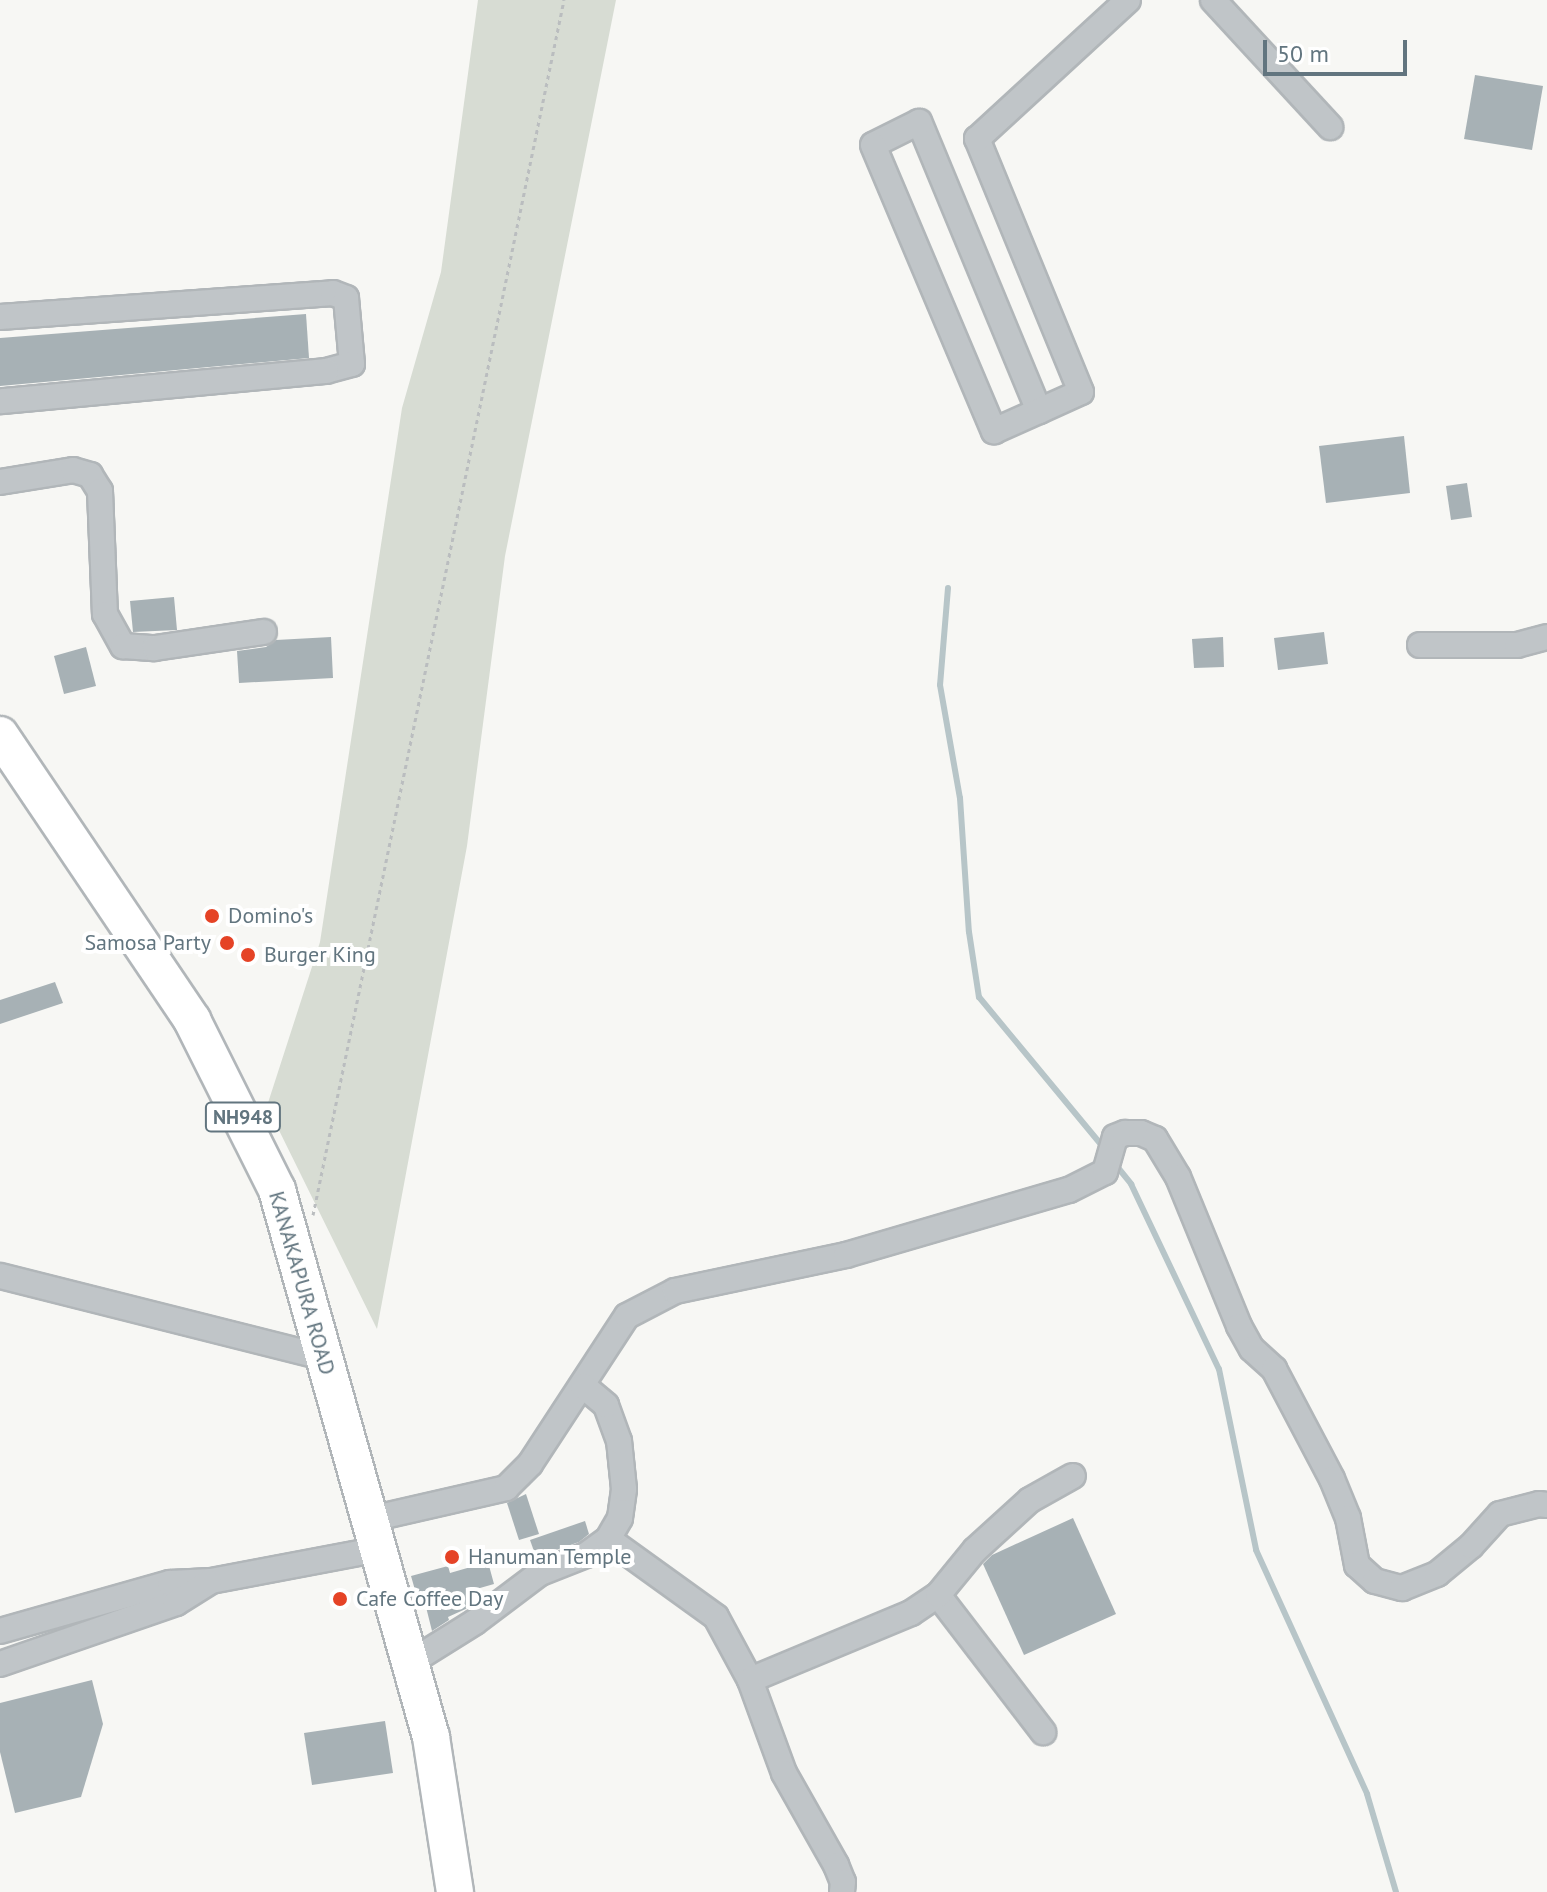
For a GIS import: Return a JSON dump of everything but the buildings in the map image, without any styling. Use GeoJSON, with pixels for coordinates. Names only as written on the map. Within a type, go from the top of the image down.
{"type":"FeatureCollection","features":[{"type":"Feature","properties":{"kind":"highway","name":"KANAKAPURA ROAD"},"geometry":{"type":"LineString","coordinates":[[0,735],[192,1020],[277,1190],[431,1737],[455,1892]]}},
{"type":"Feature","properties":{"kind":"street"},"geometry":{"type":"LineString","coordinates":[[1039,411],[919,122],[873,145],[994,431],[1039,411],[1081,392],[977,139],[1128,0]]}},
{"type":"Feature","properties":{"kind":"street"},"geometry":{"type":"LineString","coordinates":[[1213,0],[1330,127]]}},
{"type":"Feature","properties":{"kind":"street"},"geometry":{"type":"LineString","coordinates":[[0,317],[333,293],[346,298],[352,364],[326,371],[0,401]]}},
{"type":"Feature","properties":{"kind":"street"},"geometry":{"type":"LineString","coordinates":[[0,482],[73,470],[90,475],[100,491],[105,614],[123,646],[155,648],[264,632]]}},
{"type":"Feature","properties":{"kind":"street"},"geometry":{"type":"LineString","coordinates":[[1420,645],[1517,645],[1547,637]]}},
{"type":"Feature","properties":{"kind":"street"},"geometry":{"type":"LineString","coordinates":[[0,1631],[170,1583],[211,1581],[375,1534],[506,1488],[530,1464],[627,1316],[675,1291],[846,1255],[1069,1190],[1105,1172],[1115,1137],[1141,1133],[1155,1139],[1178,1177],[1239,1326],[1252,1349],[1274,1369],[1332,1479],[1348,1518],[1357,1565],[1375,1581],[1402,1588],[1437,1574],[1471,1546],[1500,1514],[1539,1504],[1547,1505]]}},
{"type":"Feature","properties":{"kind":"street"},"geometry":{"type":"LineString","coordinates":[[0,1276],[323,1357]]}},
{"type":"Feature","properties":{"kind":"street"},"geometry":{"type":"LineString","coordinates":[[411,1662],[475,1622],[540,1573],[586,1555],[608,1539],[620,1518],[624,1489],[619,1441],[606,1405],[583,1386]]}},
{"type":"Feature","properties":{"kind":"street"},"geometry":{"type":"LineString","coordinates":[[750,1680],[911,1613],[938,1595],[975,1550],[1030,1500],[1073,1476]]}},
{"type":"Feature","properties":{"kind":"street"},"geometry":{"type":"LineString","coordinates":[[608,1539],[716,1617],[750,1680],[784,1773],[836,1865],[843,1882],[842,1892]]}},
{"type":"Feature","properties":{"kind":"street"},"geometry":{"type":"LineString","coordinates":[[0,1664],[176,1603],[211,1581]]}},
{"type":"Feature","properties":{"kind":"street"},"geometry":{"type":"LineString","coordinates":[[938,1595],[1043,1732]]}},
{"type":"Feature","properties":{"kind":"path"},"geometry":{"type":"LineString","coordinates":[[313,1216],[564,0]]}},
{"type":"Feature","properties":{"kind":"shaded area"},"geometry":{"type":"Polygon","coordinates":[[[478,0],[616,0],[505,556],[467,846],[377,1329],[267,1106],[320,942],[402,408],[441,272],[478,0]]]}},
{"type":"Feature","properties":{"kind":"waterway"},"geometry":{"type":"LineString","coordinates":[[948,588],[940,685],[960,798],[969,932],[979,997],[1104,1148]]}},
{"type":"Feature","properties":{"kind":"waterway"},"geometry":{"type":"LineString","coordinates":[[1115,1164],[1131,1184],[1219,1369],[1256,1550],[1367,1794],[1396,1892]]}},
{"type":"Feature","properties":{"kind":"place","name":"Domino's"},"geometry":{"type":"Point","coordinates":[212,916]}},
{"type":"Feature","properties":{"kind":"place","name":"Samosa Party"},"geometry":{"type":"Point","coordinates":[227,943]}},
{"type":"Feature","properties":{"kind":"place","name":"Burger King"},"geometry":{"type":"Point","coordinates":[248,955]}},
{"type":"Feature","properties":{"kind":"place","name":"Hanuman Temple"},"geometry":{"type":"Point","coordinates":[452,1557]}},
{"type":"Feature","properties":{"kind":"place","name":"Cafe Coffee Day"},"geometry":{"type":"Point","coordinates":[340,1599]}}]}
